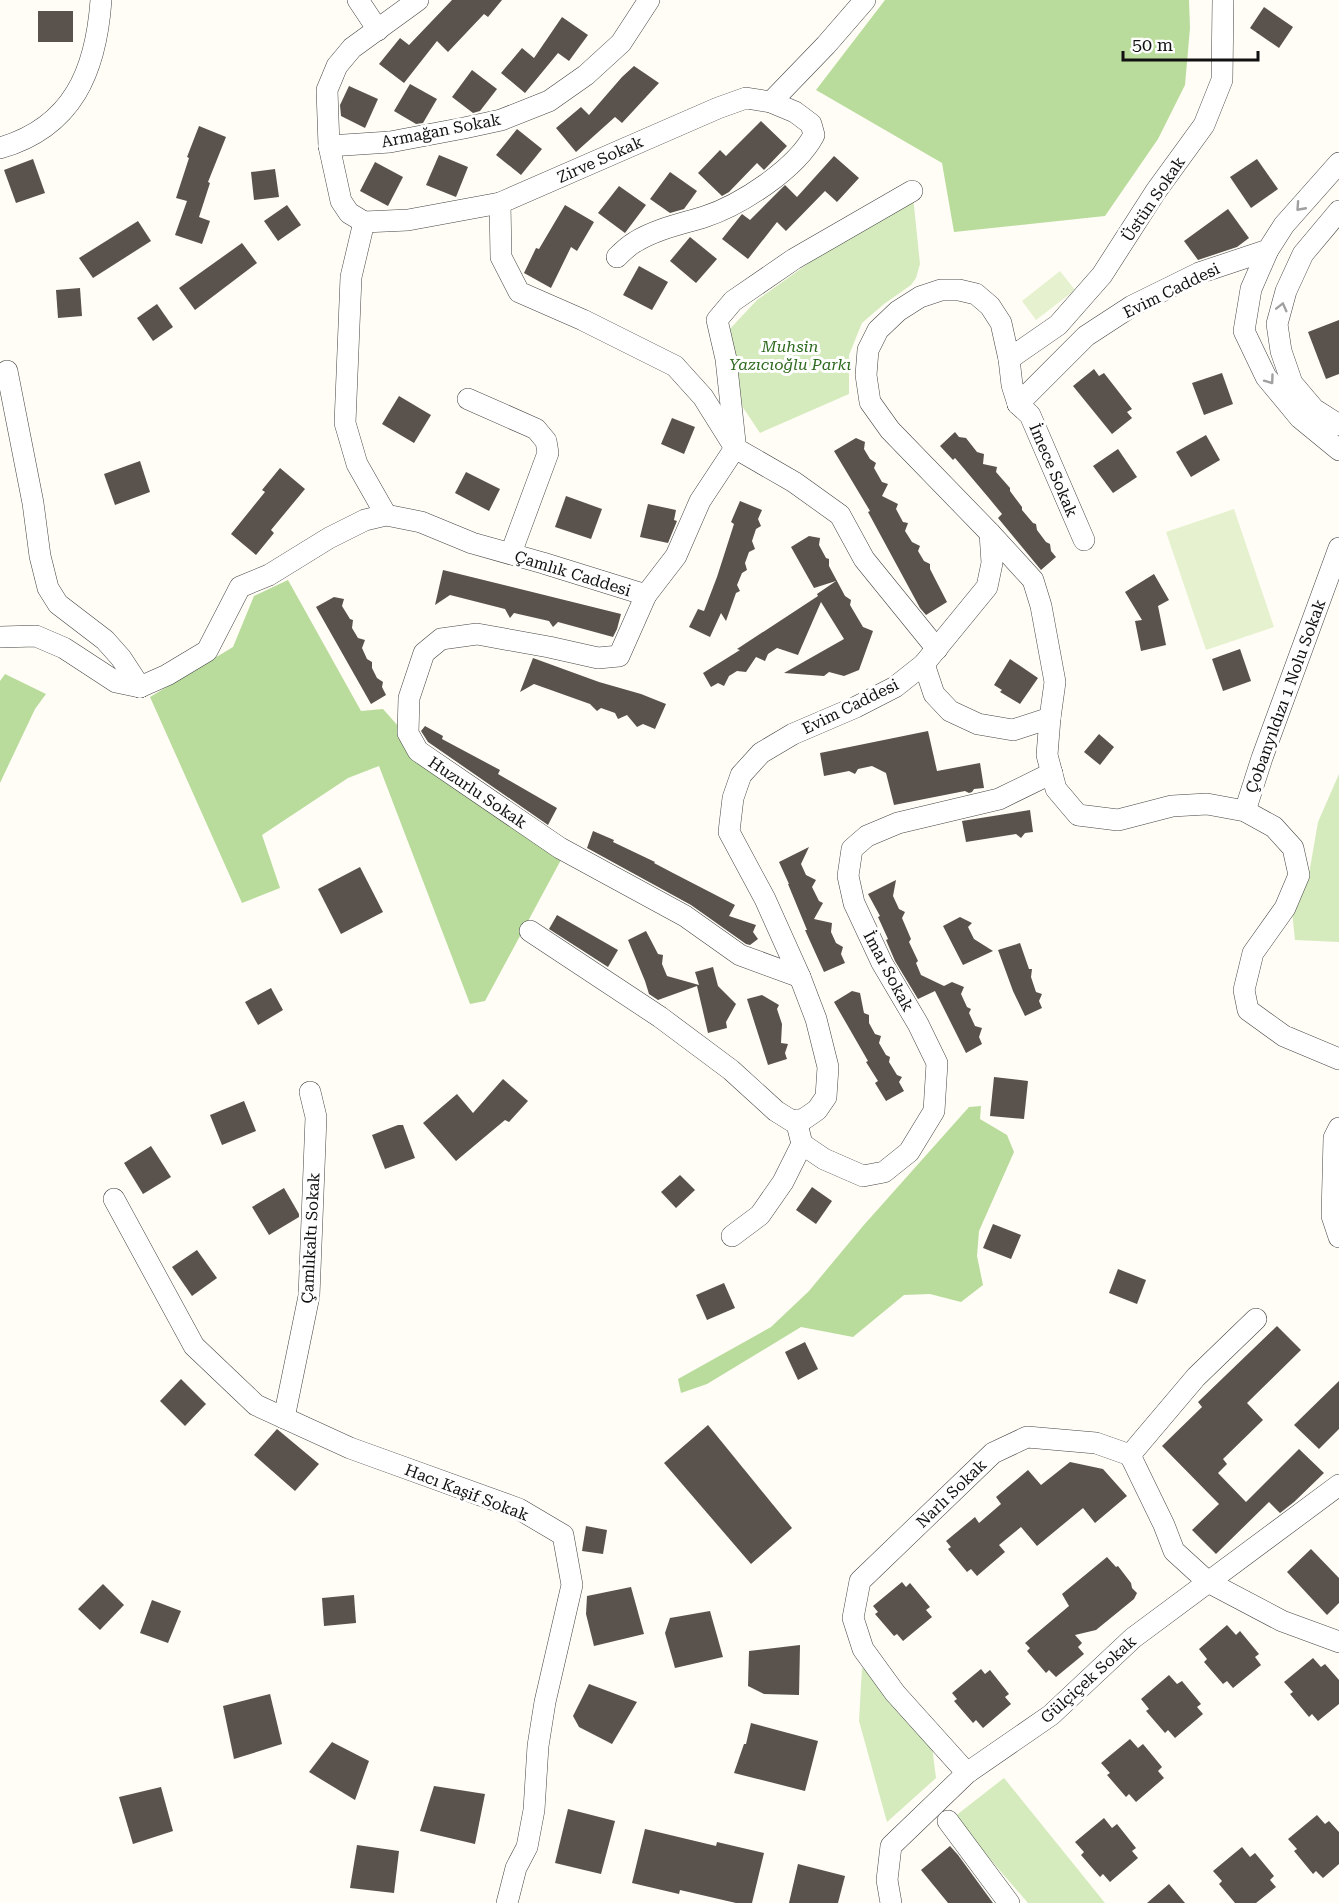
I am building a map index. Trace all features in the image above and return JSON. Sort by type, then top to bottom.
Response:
[{"type":"street","points":[[0,148],[16,144],[54,121],[73,98],[89,70],[100,19],[101,0]]},
{"type":"street","points":[[358,0],[378,30]]},
{"type":"street","points":[[386,515],[357,464],[345,423],[351,276],[364,222],[349,213],[341,201],[329,146],[327,90],[337,66],[352,48],[418,0]]},
{"type":"street","name":"Armağan Sokak","points":[[329,146],[390,142],[464,128],[501,120],[549,101],[586,75],[621,44],[649,0]]},
{"type":"street","points":[[771,102],[826,45],[865,0]]},
{"type":"street","name":"Üstün Sokak","points":[[1009,360],[1058,325],[1102,275],[1156,191],[1204,125],[1222,80],[1223,0]]},
{"type":"street","name":"Zirve Sokak","points":[[364,222],[408,220],[500,203],[746,98],[771,102],[795,112],[811,124],[814,135],[808,146],[786,170],[748,195],[707,216],[663,229],[634,242],[617,257]]},
{"type":"street","points":[[1339,163],[1284,225],[1268,250],[1251,289],[1244,331],[1266,377],[1300,418],[1339,450]]},
{"type":"street","points":[[735,448],[726,359],[717,320],[733,301],[794,259],[912,190]]},
{"type":"street","points":[[500,203],[501,257],[519,292],[583,320],[675,366],[703,397],[735,448],[794,482],[840,514],[864,559],[930,657],[934,694],[950,711],[978,724],[1013,730],[1050,718]]},
{"type":"street","points":[[1339,210],[1303,254],[1286,291],[1277,324],[1281,351],[1292,383],[1314,409],[1339,425]]},
{"type":"street","name":"Evim Caddesi","points":[[1018,404],[1086,336],[1132,306],[1198,273],[1268,250]]},
{"type":"street","points":[[1018,404],[1012,385],[1001,324],[990,306],[976,294],[959,290],[941,290],[921,297],[898,311],[878,330],[868,350],[866,375],[870,402],[890,430],[1033,580],[1041,606],[1055,682],[1047,755],[1056,789],[1078,814],[1118,820],[1172,806],[1208,804],[1245,811],[1274,827],[1293,848],[1299,875],[1285,908],[1253,953],[1244,990],[1248,1010],[1284,1036],[1339,1059]]},
{"type":"street","points":[[7,370],[27,469],[40,556],[48,588],[58,604],[105,640],[121,658],[140,687]]},
{"type":"street","points":[[468,399],[536,429],[546,441],[548,453],[511,554]]},
{"type":"street","name":"İmece Sokak","points":[[1018,404],[1030,415],[1084,540]]},
{"type":"street","name":"Çamlık Caddesi","points":[[140,687],[167,675],[207,651],[240,587],[269,575],[329,538],[364,520],[386,515],[422,522],[471,543],[646,595],[676,556],[700,501],[735,448]]},
{"type":"street","name":"Evim Caddesi","points":[[796,1120],[804,1119],[817,1110],[826,1097],[828,1067],[816,1019],[800,977],[765,899],[729,832],[733,798],[741,775],[761,753],[793,734],[856,707],[895,687],[930,657],[987,587],[992,563],[990,533]]},
{"type":"street","name":"Çobanyıldızı 1 Nolu Sokak","points":[[1245,811],[1262,758],[1339,548]]},
{"type":"street","name":"Huzurlu Sokak","points":[[646,595],[619,656],[598,658],[549,646],[477,634],[441,639],[424,653],[409,698],[408,733],[418,751],[560,848],[685,916],[740,955],[800,977]]},
{"type":"street","points":[[0,637],[36,636],[64,648],[116,682],[140,687]]},
{"type":"street","name":"İmar Sokak","points":[[802,1144],[824,1159],[863,1176],[884,1172],[909,1152],[934,1111],[937,1063],[918,1024],[882,963],[854,903],[848,876],[852,849],[867,836],[898,823],[999,799],[1052,773]]},
{"type":"street","points":[[530,931],[660,1017],[731,1070],[776,1111],[792,1121],[796,1120],[802,1144],[783,1182],[760,1215],[732,1236]]},
{"type":"street","name":"Çamlıkaltı Sokak","points":[[284,1418],[309,1296],[316,1117],[310,1092]]},
{"type":"street","points":[[1339,1128],[1334,1138],[1332,1216],[1339,1237]]},
{"type":"street","name":"Hacı Kaşif Sokak","points":[[114,1198],[194,1346],[256,1405],[350,1448],[519,1509],[563,1535],[572,1585],[538,1746],[534,1810],[527,1847],[516,1868],[507,1903]]},
{"type":"street","points":[[1256,1320],[1196,1377],[1130,1455],[1174,1551],[1208,1582],[1282,1621],[1339,1642]]},
{"type":"street","name":"Narlı Sokak","points":[[967,1773],[889,1685],[864,1649],[853,1618],[860,1581],[993,1453],[1027,1437],[1096,1443],[1130,1455]]},
{"type":"street","name":"Gülçiçek Sokak","points":[[891,1903],[887,1880],[891,1846],[967,1773],[1051,1715],[1133,1638],[1339,1485]]},
{"type":"street","points":[[948,1821],[1009,1903]]},
{"type":"green space","points":[[885,0],[1189,0],[1190,28],[1185,85],[1158,139],[1105,216],[954,232],[942,163],[816,90]]},
{"type":"green space","name":"Muhsin Yazıcıoğlu Parkı","points":[[913,196],[920,264],[916,278],[911,285],[862,323],[849,355],[849,394],[760,433],[740,403],[727,332],[757,300],[841,240]]},
{"type":"green space","points":[[1060,271],[1075,290],[1036,320],[1022,301]]},
{"type":"green space","points":[[1234,509],[1274,627],[1206,650],[1166,532]]},
{"type":"green space","points":[[288,580],[361,711],[383,709],[399,727],[562,858],[485,1001],[470,1004],[379,766],[348,778],[262,835],[280,888],[242,903],[150,697],[233,647],[254,596]]},
{"type":"green space","points":[[5,674],[46,694],[35,709],[0,783],[0,681]]},
{"type":"green space","points":[[1339,774],[1339,942],[1295,940],[1292,911],[1309,874],[1318,822]]},
{"type":"green space","points":[[981,1106],[980,1119],[1007,1135],[1014,1152],[979,1231],[977,1256],[983,1285],[961,1302],[930,1294],[904,1295],[853,1337],[801,1327],[707,1384],[681,1393],[678,1379],[771,1327],[809,1291],[863,1226],[969,1107]]},
{"type":"green space","points":[[862,1668],[871,1673],[932,1746],[936,1778],[887,1822],[859,1721]]},
{"type":"green space","points":[[1004,1778],[1105,1903],[1028,1903],[954,1817]]},
{"type":"building","points":[[452,0],[502,0],[488,17],[484,14],[448,52],[437,41],[404,83],[379,64],[400,38],[409,45]]},
{"type":"building","points":[[1264,7],[1293,27],[1279,48],[1250,28]]},
{"type":"building","points":[[38,11],[73,11],[73,42],[38,42]]},
{"type":"building","points":[[562,17],[588,35],[569,61],[558,53],[525,93],[501,73],[522,48],[534,58]]},
{"type":"building","points":[[634,66],[659,83],[622,123],[615,117],[576,152],[556,128],[581,107],[589,115]]},
{"type":"building","points":[[472,70],[497,89],[480,111],[473,113],[452,97]]},
{"type":"building","points":[[410,84],[437,99],[423,123],[416,124],[394,111]]},
{"type":"building","points":[[349,86],[378,99],[365,128],[341,116],[340,105]]},
{"type":"building","points":[[761,121],[787,146],[764,170],[757,163],[729,192],[722,196],[698,173],[720,150],[726,156]]},
{"type":"building","points":[[199,126],[226,137],[208,182],[210,183],[199,217],[210,221],[202,244],[175,235],[187,201],[176,198],[189,158],[187,157]]},
{"type":"building","points":[[517,129],[542,149],[521,175],[496,155]]},
{"type":"building","points":[[439,155],[468,167],[456,197],[426,185]]},
{"type":"building","points":[[834,156],[859,178],[837,202],[825,191],[786,231],[777,222],[748,259],[722,239],[742,214],[750,220],[785,185],[797,197]]},
{"type":"building","points":[[33,159],[45,193],[16,203],[4,170]]},
{"type":"building","points":[[1257,159],[1278,189],[1251,208],[1230,177]]},
{"type":"building","points":[[375,162],[403,177],[388,206],[360,191]]},
{"type":"building","points":[[275,169],[279,197],[254,200],[251,172]]},
{"type":"building","points":[[670,172],[697,191],[684,209],[670,213],[650,199]]},
{"type":"building","points":[[619,186],[646,205],[625,233],[598,213]]},
{"type":"building","points":[[287,205],[301,225],[278,241],[264,221]]},
{"type":"building","points":[[565,205],[594,222],[577,251],[571,247],[551,288],[524,273],[536,248],[539,249]]},
{"type":"building","points":[[1228,209],[1249,238],[1237,247],[1198,260],[1184,241]]},
{"type":"building","points":[[138,221],[151,241],[93,278],[79,258]]},
{"type":"building","points":[[690,237],[717,259],[696,283],[670,261]]},
{"type":"building","points":[[242,243],[257,263],[195,310],[179,288]]},
{"type":"building","points":[[639,266],[668,282],[652,310],[623,295]]},
{"type":"building","points":[[80,288],[82,316],[58,318],[56,290]]},
{"type":"building","points":[[157,304],[173,327],[153,341],[137,318]]},
{"type":"building","points":[[1339,320],[1339,374],[1326,379],[1308,332]]},
{"type":"building","points":[[1094,369],[1099,376],[1104,373],[1132,409],[1127,412],[1132,418],[1112,434],[1073,386]]},
{"type":"building","points":[[1222,373],[1233,404],[1204,415],[1192,383]]},
{"type":"building","points":[[399,396],[431,415],[414,443],[382,424]]},
{"type":"building","points":[[672,418],[695,427],[684,454],[661,444]]},
{"type":"building","points":[[955,432],[959,437],[966,438],[977,452],[984,454],[983,464],[997,467],[996,472],[1010,488],[1022,510],[1036,524],[1037,530],[1050,544],[1051,551],[1056,557],[1041,570],[998,518],[1002,514],[955,458],[953,460],[940,446]]},
{"type":"building","points":[[1206,435],[1220,460],[1191,477],[1176,452]]},
{"type":"building","points":[[856,438],[865,442],[864,449],[870,459],[876,463],[874,468],[882,482],[888,484],[882,496],[898,504],[896,509],[903,522],[908,523],[905,531],[912,542],[920,546],[918,551],[924,561],[930,564],[930,569],[947,602],[926,615],[868,512],[870,511],[834,451]]},
{"type":"building","points":[[1118,449],[1137,477],[1113,493],[1093,466]]},
{"type":"building","points":[[140,461],[150,492],[115,505],[104,474]]},
{"type":"building","points":[[280,468],[305,489],[271,530],[274,533],[256,555],[231,534],[265,492],[262,490]]},
{"type":"building","points":[[466,472],[500,489],[489,511],[455,493]]},
{"type":"building","points":[[566,496],[602,509],[591,539],[555,527]]},
{"type":"building","points":[[740,501],[762,510],[758,519],[761,526],[756,529],[752,541],[755,549],[749,552],[745,563],[747,570],[742,573],[737,585],[740,591],[736,593],[726,621],[721,613],[710,637],[689,627],[698,609],[704,611],[734,524],[731,522]]},
{"type":"building","points":[[648,504],[676,510],[674,520],[677,521],[668,543],[640,537]]},
{"type":"building","points":[[809,536],[820,538],[819,545],[826,558],[829,559],[829,566],[845,596],[851,600],[850,605],[863,627],[873,631],[859,670],[844,676],[829,672],[824,676],[784,673],[844,639],[821,602],[798,655],[777,648],[768,654],[765,661],[756,657],[746,672],[737,671],[729,676],[724,686],[718,683],[711,687],[703,673],[740,650],[737,649],[818,596],[817,594],[836,581],[814,588],[791,547]]},
{"type":"building","points":[[443,570],[621,614],[617,629],[613,637],[558,622],[553,627],[549,621],[514,613],[510,618],[505,609],[450,595],[435,605]]},
{"type":"building","points":[[1154,574],[1169,600],[1158,606],[1166,645],[1141,651],[1135,621],[1142,620],[1125,592]]},
{"type":"building","points":[[334,597],[344,599],[342,606],[353,620],[352,628],[358,638],[365,640],[362,648],[367,659],[372,662],[377,678],[383,682],[382,687],[386,695],[371,704],[316,607]]},
{"type":"building","points":[[1240,649],[1251,681],[1223,691],[1212,659]]},
{"type":"building","points":[[533,658],[666,704],[655,729],[643,724],[637,727],[627,715],[618,719],[615,713],[601,708],[597,711],[590,704],[534,684],[520,692]]},
{"type":"building","points":[[1010,659],[1038,678],[1020,704],[1000,692],[1002,690],[994,685]]},
{"type":"building","points":[[425,726],[443,736],[442,739],[500,770],[498,774],[557,808],[548,825],[428,742],[421,731]]},
{"type":"building","points":[[928,731],[937,771],[980,763],[984,788],[974,789],[969,793],[965,791],[894,805],[886,773],[872,766],[858,769],[855,774],[849,771],[824,776],[820,753]]},
{"type":"building","points":[[1099,734],[1114,747],[1100,765],[1084,752]]},
{"type":"building","points":[[1030,810],[1033,832],[1025,833],[1021,838],[1016,834],[966,842],[962,821]]},
{"type":"building","points":[[593,831],[735,905],[729,916],[756,925],[753,932],[758,939],[750,945],[746,944],[691,905],[587,848]]},
{"type":"building","points":[[809,847],[801,864],[806,875],[816,880],[812,887],[819,901],[823,903],[814,919],[832,923],[831,932],[836,943],[843,947],[841,954],[845,963],[824,972],[779,862]]},
{"type":"building","points":[[360,867],[383,912],[341,934],[318,889]]},
{"type":"building","points":[[896,880],[893,896],[899,909],[905,912],[902,918],[911,939],[909,942],[918,961],[916,963],[921,975],[944,986],[952,982],[964,987],[961,994],[967,1007],[971,1009],[969,1013],[975,1026],[982,1028],[979,1037],[982,1044],[966,1053],[935,991],[918,999],[895,961],[886,940],[888,939],[878,917],[880,916],[868,894]]},
{"type":"building","points":[[557,915],[618,950],[608,967],[549,929]]},
{"type":"building","points":[[960,917],[972,923],[968,927],[974,939],[993,951],[963,965],[943,926]]},
{"type":"building","points":[[646,931],[658,954],[663,955],[662,964],[667,976],[699,985],[695,972],[713,967],[718,986],[736,1004],[726,1022],[727,1028],[708,1033],[697,986],[658,1000],[649,994],[628,940]]},
{"type":"building","points":[[1020,943],[1029,969],[1032,969],[1031,977],[1036,992],[1042,994],[1039,1001],[1042,1008],[1025,1016],[998,950]]},
{"type":"building","points":[[271,988],[283,1010],[258,1025],[245,1002]]},
{"type":"building","points":[[852,991],[860,993],[864,1013],[869,1015],[869,1023],[875,1034],[881,1036],[879,1043],[886,1055],[890,1057],[889,1062],[897,1075],[902,1077],[899,1082],[904,1091],[886,1101],[875,1083],[878,1081],[866,1062],[868,1061],[834,1002]]},
{"type":"building","points":[[762,995],[779,1005],[777,1009],[782,1024],[781,1043],[788,1044],[785,1053],[787,1059],[768,1065],[747,999]]},
{"type":"building","points":[[994,1077],[1028,1081],[1024,1119],[990,1116]]},
{"type":"building","points":[[503,1079],[528,1101],[509,1122],[505,1120],[456,1161],[423,1123],[457,1094],[473,1113]]},
{"type":"building","points":[[244,1101],[256,1131],[222,1145],[210,1115]]},
{"type":"building","points":[[403,1125],[415,1158],[385,1169],[372,1135]]},
{"type":"building","points":[[151,1146],[171,1177],[143,1194],[124,1163]]},
{"type":"building","points":[[680,1175],[695,1190],[676,1208],[661,1192]]},
{"type":"building","points":[[812,1187],[832,1201],[816,1224],[796,1210]]},
{"type":"building","points":[[284,1188],[299,1217],[269,1235],[252,1207]]},
{"type":"building","points":[[993,1224],[1021,1235],[1011,1259],[983,1248]]},
{"type":"building","points":[[197,1250],[217,1278],[192,1296],[172,1267]]},
{"type":"building","points":[[1118,1269],[1146,1280],[1137,1304],[1109,1293]]},
{"type":"building","points":[[724,1283],[735,1308],[707,1320],[696,1295]]},
{"type":"building","points":[[1277,1326],[1301,1350],[1247,1403],[1263,1420],[1223,1459],[1227,1464],[1218,1473],[1246,1502],[1299,1449],[1324,1473],[1280,1513],[1269,1502],[1216,1554],[1192,1530],[1219,1504],[1162,1446],[1202,1407],[1198,1402]]},
{"type":"building","points":[[805,1342],[818,1369],[798,1380],[785,1352]]},
{"type":"building","points":[[181,1379],[206,1404],[185,1426],[160,1401]]},
{"type":"building","points":[[1339,1381],[1339,1429],[1319,1449],[1294,1425]]},
{"type":"building","points":[[708,1425],[792,1528],[751,1564],[664,1463]]},
{"type":"building","points":[[277,1429],[319,1464],[295,1491],[254,1455]]},
{"type":"building","points":[[1070,1462],[1103,1469],[1127,1496],[1095,1523],[1083,1508],[1037,1546],[1021,1527],[999,1545],[1005,1552],[977,1576],[971,1569],[967,1572],[948,1549],[951,1547],[946,1541],[975,1517],[979,1523],[1001,1504],[996,1497],[1028,1470],[1041,1485]]},
{"type":"building","points":[[586,1526],[607,1530],[603,1554],[582,1551]]},
{"type":"building","points":[[1311,1549],[1339,1578],[1339,1603],[1327,1615],[1287,1572]]},
{"type":"building","points":[[1107,1557],[1116,1567],[1118,1566],[1131,1583],[1137,1593],[1134,1599],[1096,1630],[1075,1635],[1082,1643],[1078,1647],[1084,1654],[1056,1677],[1049,1670],[1046,1673],[1027,1651],[1030,1648],[1025,1643],[1069,1606],[1062,1594]]},
{"type":"building","points":[[902,1582],[906,1587],[910,1583],[930,1607],[926,1610],[932,1617],[903,1641],[897,1634],[894,1636],[875,1614],[878,1612],[873,1606]]},
{"type":"building","points":[[103,1584],[124,1605],[100,1630],[78,1609]]},
{"type":"building","points":[[631,1587],[644,1634],[594,1646],[586,1614],[587,1596]]},
{"type":"building","points":[[354,1595],[356,1623],[324,1626],[322,1598]]},
{"type":"building","points":[[152,1600],[181,1611],[168,1643],[140,1633]]},
{"type":"building","points":[[710,1611],[723,1657],[675,1668],[665,1633],[670,1618]]},
{"type":"building","points":[[1227,1625],[1236,1635],[1240,1631],[1259,1654],[1255,1657],[1261,1665],[1233,1688],[1227,1681],[1223,1684],[1204,1662],[1207,1659],[1199,1649]]},
{"type":"building","points":[[800,1645],[799,1695],[764,1694],[748,1686],[749,1651]]},
{"type":"building","points":[[1313,1658],[1321,1667],[1325,1664],[1339,1680],[1339,1704],[1318,1721],[1312,1714],[1309,1717],[1290,1694],[1293,1692],[1284,1682]]},
{"type":"building","points":[[981,1669],[985,1674],[990,1670],[1009,1694],[1005,1697],[1011,1704],[983,1728],[976,1720],[973,1723],[954,1701],[957,1699],[952,1693]]},
{"type":"building","points":[[1169,1675],[1177,1684],[1182,1681],[1201,1704],[1197,1707],[1203,1714],[1175,1738],[1168,1730],[1165,1733],[1146,1711],[1149,1709],[1141,1699]]},
{"type":"building","points":[[589,1684],[637,1702],[612,1744],[579,1727],[573,1716]]},
{"type":"building","points":[[270,1694],[282,1744],[234,1759],[223,1706]]},
{"type":"building","points":[[751,1723],[818,1741],[805,1791],[734,1773],[744,1744],[746,1744]]},
{"type":"building","points":[[1130,1739],[1138,1748],[1143,1744],[1162,1767],[1158,1771],[1164,1778],[1136,1802],[1129,1794],[1126,1797],[1107,1775],[1110,1773],[1101,1763]]},
{"type":"building","points":[[332,1742],[369,1761],[355,1800],[309,1772]]},
{"type":"building","points":[[434,1786],[485,1794],[475,1844],[420,1831]]},
{"type":"building","points":[[161,1787],[173,1831],[133,1844],[119,1797]]},
{"type":"building","points":[[568,1809],[615,1821],[601,1874],[555,1863]]},
{"type":"building","points":[[1317,1815],[1325,1824],[1329,1821],[1339,1832],[1339,1864],[1323,1878],[1316,1871],[1313,1874],[1294,1851],[1297,1849],[1288,1839]]},
{"type":"building","points":[[1104,1818],[1112,1828],[1117,1824],[1136,1848],[1132,1851],[1138,1858],[1110,1882],[1103,1874],[1100,1877],[1081,1855],[1084,1852],[1075,1842]]},
{"type":"building","points":[[645,1829],[716,1846],[717,1842],[764,1853],[752,1903],[736,1903],[680,1890],[679,1894],[632,1883]]},
{"type":"building","points":[[357,1845],[399,1851],[394,1893],[350,1888]]},
{"type":"building","points":[[950,1846],[993,1903],[948,1903],[921,1870]]},
{"type":"building","points":[[1242,1847],[1250,1857],[1255,1853],[1274,1876],[1270,1880],[1276,1887],[1256,1903],[1235,1903],[1219,1884],[1222,1881],[1213,1871]]},
{"type":"building","points":[[798,1864],[845,1876],[838,1903],[789,1903]]},
{"type":"building","points":[[1169,1884],[1185,1903],[1147,1903]]}]
